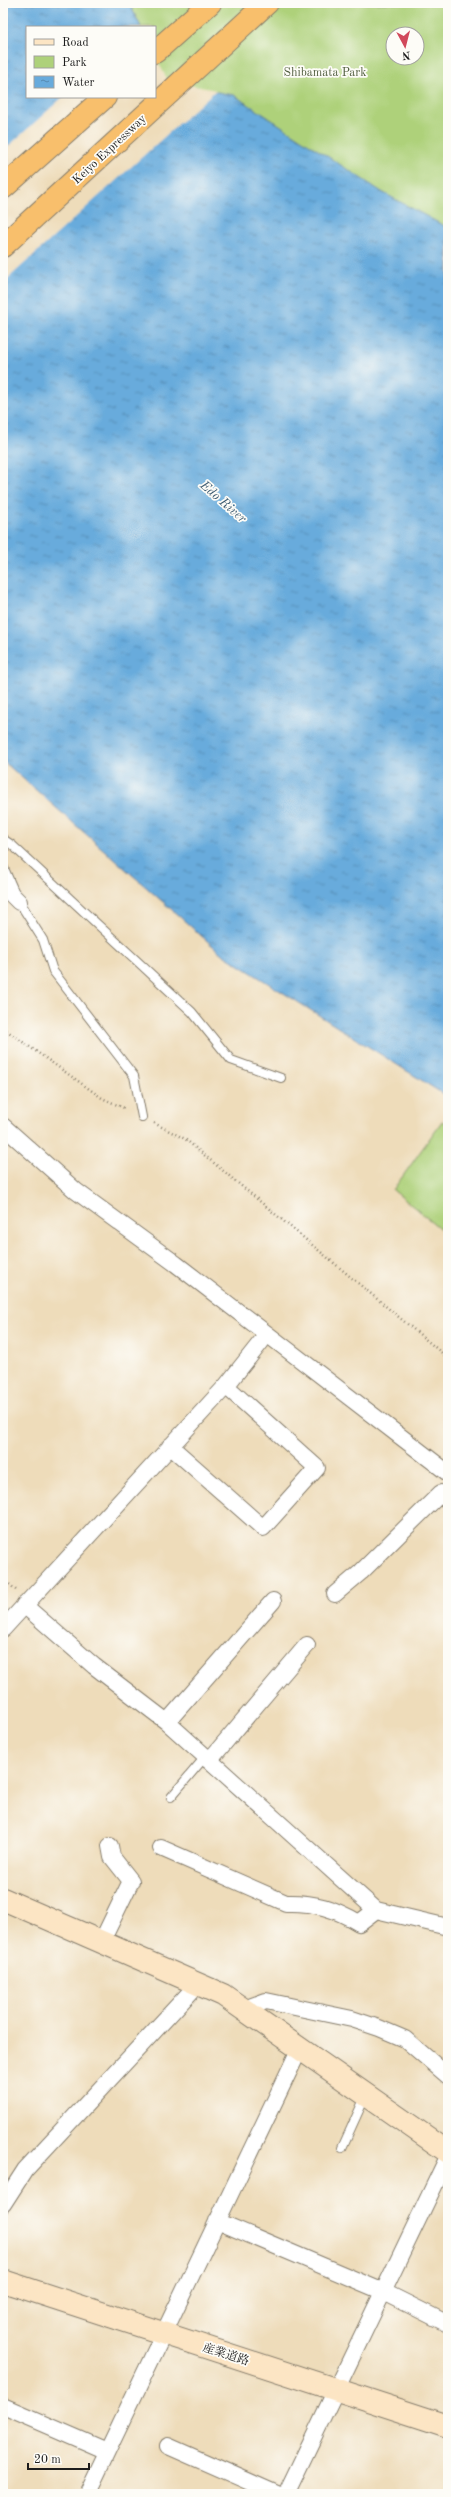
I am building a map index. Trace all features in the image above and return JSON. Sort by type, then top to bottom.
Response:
[{"type":"highway","name":"Keiyo Expressway","points":[[3,246],[268,3]]},
{"type":"highway","points":[[234,34],[272,3]]},
{"type":"highway","points":[[156,51],[209,4]]},
{"type":"highway","points":[[3,188],[104,98]]},
{"type":"street","points":[[3,886],[19,902]]},
{"type":"street","points":[[3,1126],[76,1191],[176,1264],[448,1473]]},
{"type":"street","points":[[3,1629],[226,1386],[261,1342]]},
{"type":"street","points":[[170,1446],[263,1528],[317,1468],[226,1386]]},
{"type":"street","points":[[335,1594],[360,1572],[441,1493],[448,1498]]},
{"type":"street","points":[[167,1722],[273,1601]]},
{"type":"street","points":[[24,1605],[94,1666],[167,1722],[376,1910],[448,1927]]},
{"type":"street","points":[[207,1759],[307,1644]]},
{"type":"street","points":[[101,1943],[131,1881],[112,1857],[110,1846]]},
{"type":"street","points":[[161,1848],[286,1903],[305,1902],[339,1911],[359,1924],[376,1910]]},
{"type":"street","points":[[3,1899],[223,1995],[448,2152]]},
{"type":"street","points":[[3,2204],[25,2170],[198,1984]]},
{"type":"street","points":[[244,2009],[266,2001],[352,2019],[405,2038],[448,2076]]},
{"type":"street","points":[[87,2494],[300,2048]]},
{"type":"street","points":[[286,2494],[448,2157]]},
{"type":"street","points":[[217,2221],[384,2292],[448,2324]]},
{"type":"street","name":"産業道路","points":[[3,2281],[448,2426]]},
{"type":"street","points":[[3,2406],[107,2451]]},
{"type":"street","points":[[168,2446],[277,2494]]},
{"type":"lane","points":[[3,839],[12,845],[192,1012],[231,1060],[281,1078]]},
{"type":"lane","points":[[3,866],[19,902],[43,940],[53,971],[134,1076],[142,1117]]},
{"type":"lane","points":[[171,1797],[207,1759]]},
{"type":"lane","points":[[342,2148],[366,2094]]},
{"type":"path","points":[[3,1028],[102,1098],[185,1139],[448,1358]]},
{"type":"green space","name":"Shibamata Park","points":[[129,3],[448,3],[448,228],[167,83],[156,60],[156,26],[140,26]]},
{"type":"green space","points":[[442,1121],[448,1125],[448,1235],[393,1190]]},
{"type":"water","name":"Edo River","points":[[3,3],[129,3],[140,26],[26,26],[26,98],[156,98],[156,96],[167,83],[234,95],[382,192],[448,228],[448,1097],[222,954],[3,761]]},
{"type":"pier","points":[[156,58],[168,81],[216,90],[3,283],[3,151],[62,98],[156,98]]}]
